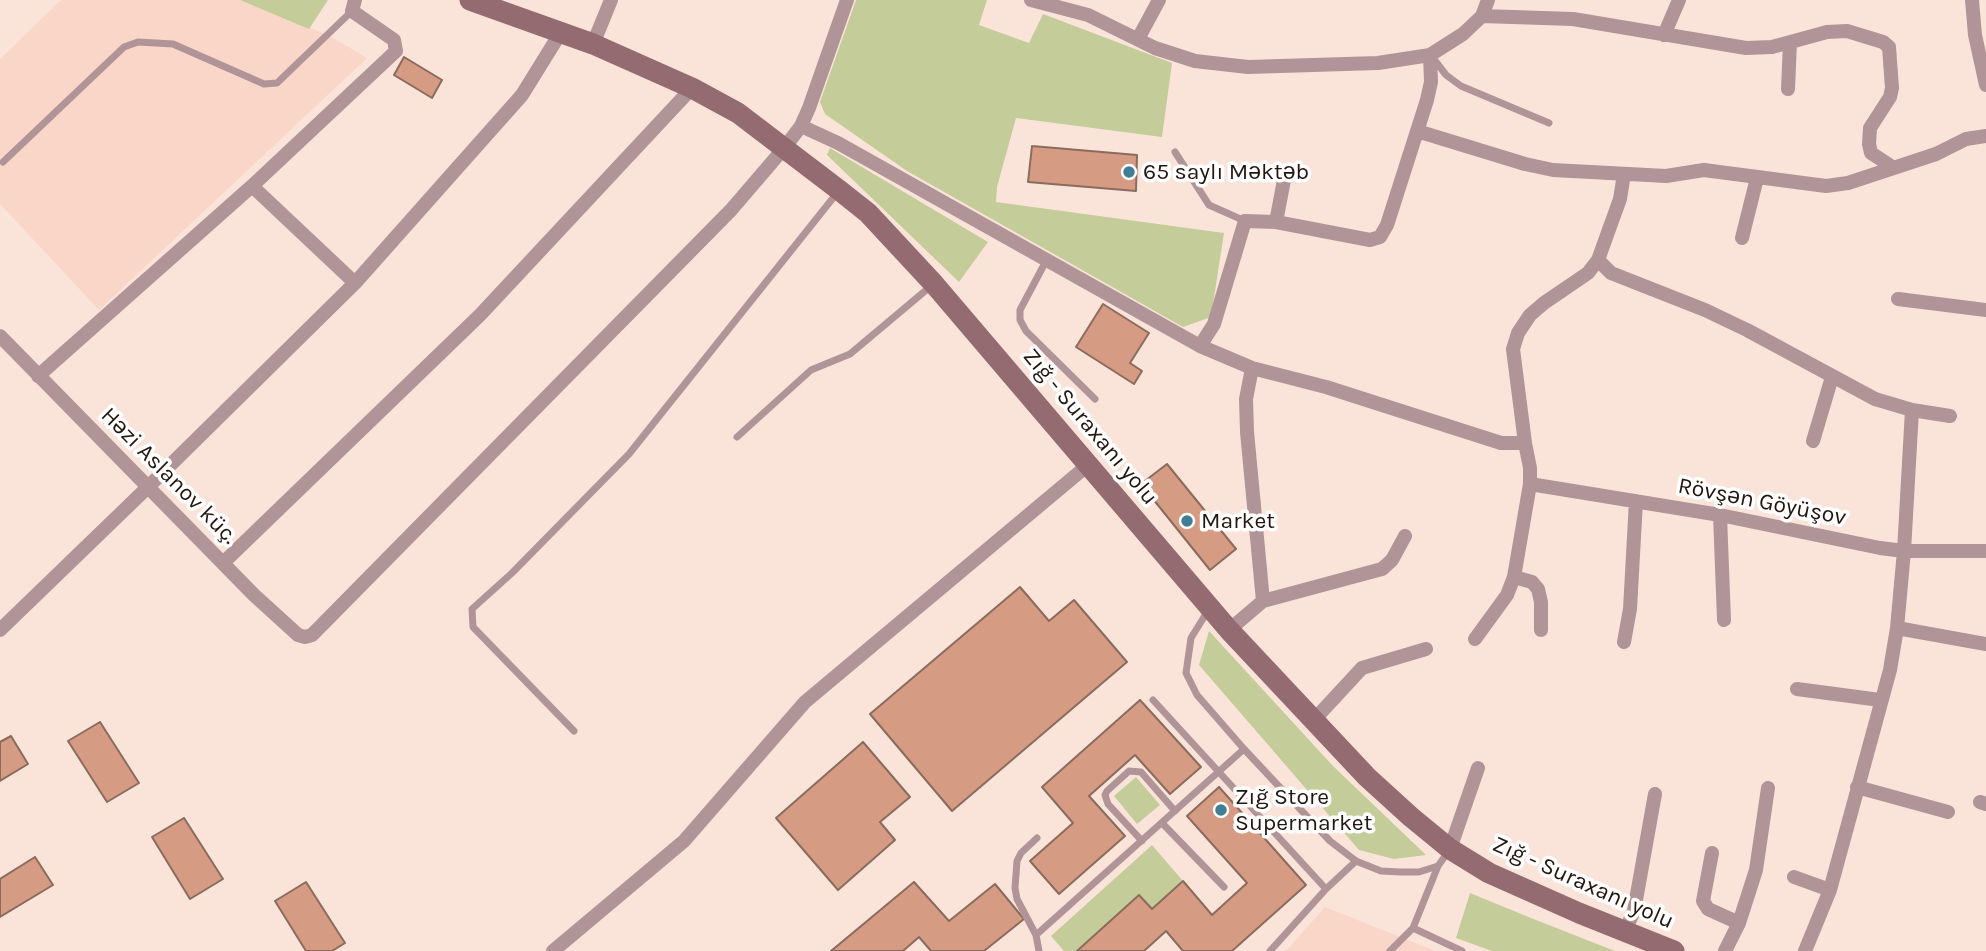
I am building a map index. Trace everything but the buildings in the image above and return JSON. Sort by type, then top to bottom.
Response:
[{"type":"main road","name":"Zığ - Suraxanı yolu","points":[[470,0],[593,44],[692,88],[738,113],[785,147],[884,230],[934,284],[1209,608],[1313,722],[1444,858],[1489,873],[1674,951]]},
{"type":"street","points":[[593,44],[611,0]]},
{"type":"street","points":[[785,147],[801,126],[809,108],[847,0]]},
{"type":"street","points":[[1031,0],[1088,15],[1154,48],[1195,61],[1248,67],[1378,63],[1430,55],[1463,34],[1482,16],[1488,0]]},
{"type":"street","points":[[1138,39],[1159,0]]},
{"type":"street","points":[[1664,35],[1679,0]]},
{"type":"street","points":[[1972,0],[1975,35],[1986,85]]},
{"type":"street","points":[[38,376],[252,186],[396,51],[394,40],[353,6]]},
{"type":"street","points":[[1482,16],[1573,19],[1746,48],[1772,47],[1827,32],[1847,31],[1883,41],[1889,47],[1892,88],[1890,97],[1870,128],[1869,144],[1871,153],[1894,168]]},
{"type":"street","points":[[1,628],[355,283],[522,95],[561,32]]},
{"type":"street","points":[[1788,89],[1790,42]]},
{"type":"street","points":[[1200,346],[1214,324],[1245,221],[1276,222],[1370,240],[1380,237],[1387,225],[1431,82],[1430,55]]},
{"type":"street","points":[[223,563],[480,315],[692,88]]},
{"type":"street","points":[[801,126],[838,143],[1200,346],[1252,368],[1326,387],[1501,443],[1524,443]]},
{"type":"street","points":[[1417,131],[1539,167],[1666,176],[1704,170],[1838,186],[1936,154],[1966,139],[1986,135]]},
{"type":"street","name":"Həzi Aslanov küç.","points":[[0,336],[254,595],[298,635],[305,637],[312,635],[731,210],[785,147]]},
{"type":"street","points":[[1475,639],[1507,595],[1514,577],[1530,484],[1513,349],[1518,333],[1530,315],[1588,273],[1598,260],[1620,199],[1624,174]]},
{"type":"street","points":[[1742,238],[1757,178]]},
{"type":"street","points":[[1276,222],[1284,180]]},
{"type":"street","points":[[252,186],[355,283]]},
{"type":"street","points":[[1598,260],[1611,273],[1705,310],[1874,400],[1912,411],[1950,415]]},
{"type":"street","points":[[1898,299],[1986,310]]},
{"type":"street","points":[[1252,368],[1246,399],[1247,432],[1263,601]]},
{"type":"street","points":[[1813,441],[1832,377]]},
{"type":"street","points":[[1805,951],[1830,890],[1890,670],[1904,551],[1912,411]]},
{"type":"street","points":[[553,951],[684,841],[805,702],[1088,465]]},
{"type":"street","name":"Rövşən Göyüşov","points":[[1530,484],[1720,515],[1832,540],[1904,551],[1986,551]]},
{"type":"street","points":[[1624,642],[1630,609],[1636,501]]},
{"type":"street","points":[[1720,515],[1724,620]]},
{"type":"street","points":[[1229,630],[1263,601],[1382,569],[1392,560],[1405,536]]},
{"type":"street","points":[[1514,577],[1532,582],[1538,589],[1541,630]]},
{"type":"street","points":[[1897,628],[1986,644]]},
{"type":"street","points":[[1313,722],[1362,668],[1426,649]]},
{"type":"street","points":[[1797,689],[1880,700]]},
{"type":"street","points":[[1444,858],[1478,768]]},
{"type":"street","points":[[1857,787],[1948,812]]},
{"type":"street","points":[[1725,951],[1739,923],[1756,870],[1768,788]]},
{"type":"street","points":[[1625,931],[1634,911],[1655,794]]},
{"type":"street","points":[[1712,853],[1703,901],[1708,909],[1739,923]]},
{"type":"street","points":[[1794,877],[1830,890]]},
{"type":"lane","points":[[3,162],[124,47],[138,42],[173,44],[264,84],[277,83],[353,6]]},
{"type":"lane","points":[[1430,55],[1446,75],[1461,86],[1549,123]]},
{"type":"lane","points":[[1175,152],[1209,205],[1245,221]]},
{"type":"lane","points":[[574,731],[473,627],[472,609],[512,573],[629,454],[839,190]]},
{"type":"lane","points":[[1046,261],[1020,310],[1020,320],[1026,331],[1095,399]]},
{"type":"lane","points":[[737,437],[811,370],[850,354],[934,284]]},
{"type":"lane","points":[[1209,608],[1191,638],[1186,673],[1197,695],[1244,749],[1331,841],[1356,861],[1381,870],[1419,872],[1444,858]]},
{"type":"lane","points":[[1153,700],[1326,889]]},
{"type":"lane","points":[[1036,935],[1244,749]]},
{"type":"lane","points":[[1142,841],[1106,800],[1107,791],[1129,771],[1141,772],[1175,811]]},
{"type":"lane","points":[[1162,823],[1224,887]]},
{"type":"lane","points":[[1037,838],[1021,853],[1017,861],[1015,888],[1017,899],[1036,935],[1039,951]]},
{"type":"lane","points":[[1390,951],[1413,928],[1444,858]]},
{"type":"lane","points":[[1269,951],[1326,889],[1356,861]]},
{"type":"lane","points":[[1413,928],[1462,951]]},
{"type":"shaded area","points":[[61,0],[240,0],[328,35],[367,58],[99,310],[0,204],[0,59]]},
{"type":"shaded area","points":[[1325,907],[1435,951],[1286,951]]},
{"type":"green space","points":[[240,0],[328,0],[309,29]]},
{"type":"green space","points":[[856,0],[987,0],[979,25],[1029,43],[1043,14],[1172,63],[1162,137],[1016,118],[997,187],[996,202],[1224,233],[1211,317],[1183,327],[907,171],[825,114],[820,102]]},
{"type":"green space","points":[[830,148],[988,242],[959,282],[827,155]]},
{"type":"green space","points":[[1209,631],[1333,766],[1426,855],[1394,859],[1359,850],[1199,665]]},
{"type":"green space","points":[[1136,777],[1160,805],[1137,824],[1114,796]]},
{"type":"green space","points":[[1152,845],[1183,881],[1152,909],[1077,951],[1064,951],[1051,936]]},
{"type":"green space","points":[[1470,893],[1615,951],[1492,951],[1456,938]]},
{"type":"place","name":"65 saylı Məktəb","points":[[1129,172]]},
{"type":"place","name":"Market","points":[[1187,521]]},
{"type":"place","name":"Zığ Store Supermarket","points":[[1221,810]]}]
